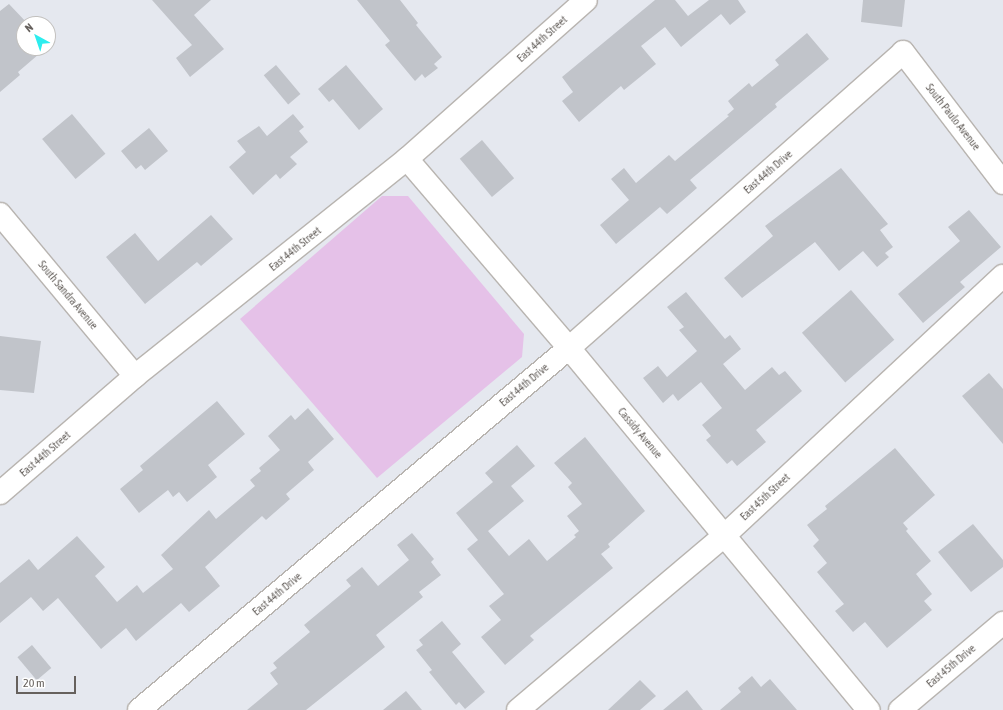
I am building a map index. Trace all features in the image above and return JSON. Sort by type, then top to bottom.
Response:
[{"type":"street","name":"East 44th Street","points":[[0,493],[135,376],[407,159],[586,0]]},
{"type":"street","name":"South Paulo Avenue","points":[[903,52],[1003,183]]},
{"type":"street","name":"East 44th Drive","points":[[139,710],[569,348],[903,52]]},
{"type":"street","name":"Cassidy Avenue","points":[[407,159],[569,348],[869,710]]},
{"type":"street","name":"South Sandra Avenue","points":[[0,214],[135,376]]},
{"type":"street","name":"East 45th Street","points":[[518,710],[725,535],[1003,276]]},
{"type":"street","name":"East 45th Drive","points":[[900,710],[1003,623]]},
{"type":"shaded area","points":[[382,196],[408,196],[524,334],[522,357],[377,478],[240,319]]},
{"type":"building","points":[[152,0],[211,0],[194,15],[224,49],[190,77],[176,58],[192,45]]},
{"type":"building","points":[[357,0],[400,0],[418,23],[416,25],[442,57],[434,64],[438,68],[425,78],[422,74],[415,81],[385,45],[390,41]]},
{"type":"building","points":[[655,0],[675,0],[688,16],[709,0],[738,0],[746,12],[730,25],[721,14],[681,47],[665,27],[641,46],[656,64],[624,90],[621,86],[579,122],[562,101],[573,92],[562,77]]},
{"type":"building","points":[[863,0],[905,0],[902,27],[861,22]]},
{"type":"building","points":[[9,4],[20,16],[16,16],[16,56],[37,56],[18,72],[20,75],[0,92],[0,11]]},
{"type":"building","points":[[807,33],[829,59],[775,104],[777,107],[690,180],[697,188],[667,214],[660,207],[616,244],[600,225],[629,200],[611,179],[624,168],[636,183],[669,155],[675,161],[729,116],[727,115],[734,109],[728,101],[749,83],[752,87],[779,65],[775,60]]},
{"type":"building","points":[[276,65],[300,94],[288,104],[264,75]]},
{"type":"building","points":[[346,65],[383,109],[359,130],[333,99],[329,102],[318,89]]},
{"type":"building","points":[[72,114],[105,154],[76,179],[42,139]]},
{"type":"building","points":[[293,114],[304,127],[299,131],[308,142],[290,157],[297,164],[280,179],[276,174],[253,195],[229,167],[246,152],[237,141],[259,126],[267,136]]},
{"type":"building","points":[[149,128],[168,151],[145,170],[141,165],[136,169],[121,151]]},
{"type":"building","points":[[482,140],[514,178],[492,197],[460,159]]},
{"type":"building","points":[[841,168],[888,224],[880,230],[893,247],[885,253],[889,257],[877,267],[863,251],[839,271],[815,242],[742,298],[724,278],[773,236],[765,226]]},
{"type":"building","points":[[969,210],[1001,247],[960,282],[965,287],[923,323],[898,294],[960,241],[948,227]]},
{"type":"building","points":[[211,215],[233,239],[201,266],[197,262],[145,304],[106,257],[135,233],[158,261]]},
{"type":"building","points":[[851,290],[894,340],[845,382],[802,333]]},
{"type":"building","points":[[686,292],[725,339],[730,335],[741,349],[723,364],[745,390],[772,367],[779,375],[785,371],[802,391],[756,430],[766,442],[737,466],[732,460],[727,464],[706,440],[711,436],[702,425],[722,408],[701,382],[678,401],[673,394],[663,403],[643,378],[658,366],[667,377],[697,351],[679,330],[684,327],[667,307]]},
{"type":"building","points":[[0,336],[41,341],[34,393],[0,390]]},
{"type":"building","points":[[989,373],[1003,389],[1003,444],[962,396]]},
{"type":"building","points":[[217,401],[245,434],[208,465],[217,477],[187,502],[179,492],[173,497],[168,490],[139,513],[120,489],[143,470],[140,466]]},
{"type":"building","points":[[308,408],[334,439],[308,462],[314,470],[286,494],[290,499],[266,520],[262,516],[205,567],[220,586],[189,612],[181,603],[136,641],[126,628],[101,649],[58,598],[43,611],[31,597],[0,623],[0,583],[29,559],[38,570],[77,536],[105,567],[95,576],[117,602],[137,585],[143,593],[173,569],[161,555],[209,510],[216,519],[255,486],[250,480],[261,471],[259,468],[280,450],[268,436],[291,415],[295,420]]},
{"type":"building","points":[[585,437],[645,511],[608,544],[610,547],[601,554],[613,568],[530,636],[534,640],[505,665],[481,637],[501,620],[489,606],[504,594],[467,549],[478,540],[456,513],[493,482],[485,473],[517,445],[535,466],[511,486],[524,501],[488,531],[509,556],[529,539],[547,561],[576,537],[574,535],[579,531],[567,516],[582,504],[568,487],[572,483],[554,463]]},
{"type":"building","points":[[895,448],[935,495],[903,523],[908,529],[906,531],[931,561],[916,574],[932,594],[924,601],[932,610],[887,648],[865,622],[853,632],[835,611],[844,604],[817,572],[827,563],[813,546],[819,540],[807,525],[827,509],[825,506]]},
{"type":"building","points":[[973,524],[1003,560],[1003,567],[971,592],[938,552]]},
{"type":"building","points":[[412,533],[434,559],[431,562],[441,575],[419,592],[423,597],[376,635],[385,647],[306,710],[247,710],[278,684],[270,673],[277,668],[273,663],[310,632],[304,625],[351,586],[346,580],[362,567],[378,586],[409,560],[397,545]]},
{"type":"building","points":[[442,621],[461,644],[452,652],[485,692],[465,709],[459,702],[456,705],[429,672],[432,670],[416,650],[423,645],[419,640]]},
{"type":"building","points":[[32,645],[51,668],[37,680],[17,657]]},
{"type":"building","points":[[752,676],[761,687],[770,679],[797,710],[720,710],[741,692],[738,688]]},
{"type":"building","points":[[640,680],[656,696],[640,710],[608,710]]},
{"type":"building","points":[[687,690],[703,710],[663,710]]},
{"type":"building","points":[[406,691],[422,710],[383,710]]}]
